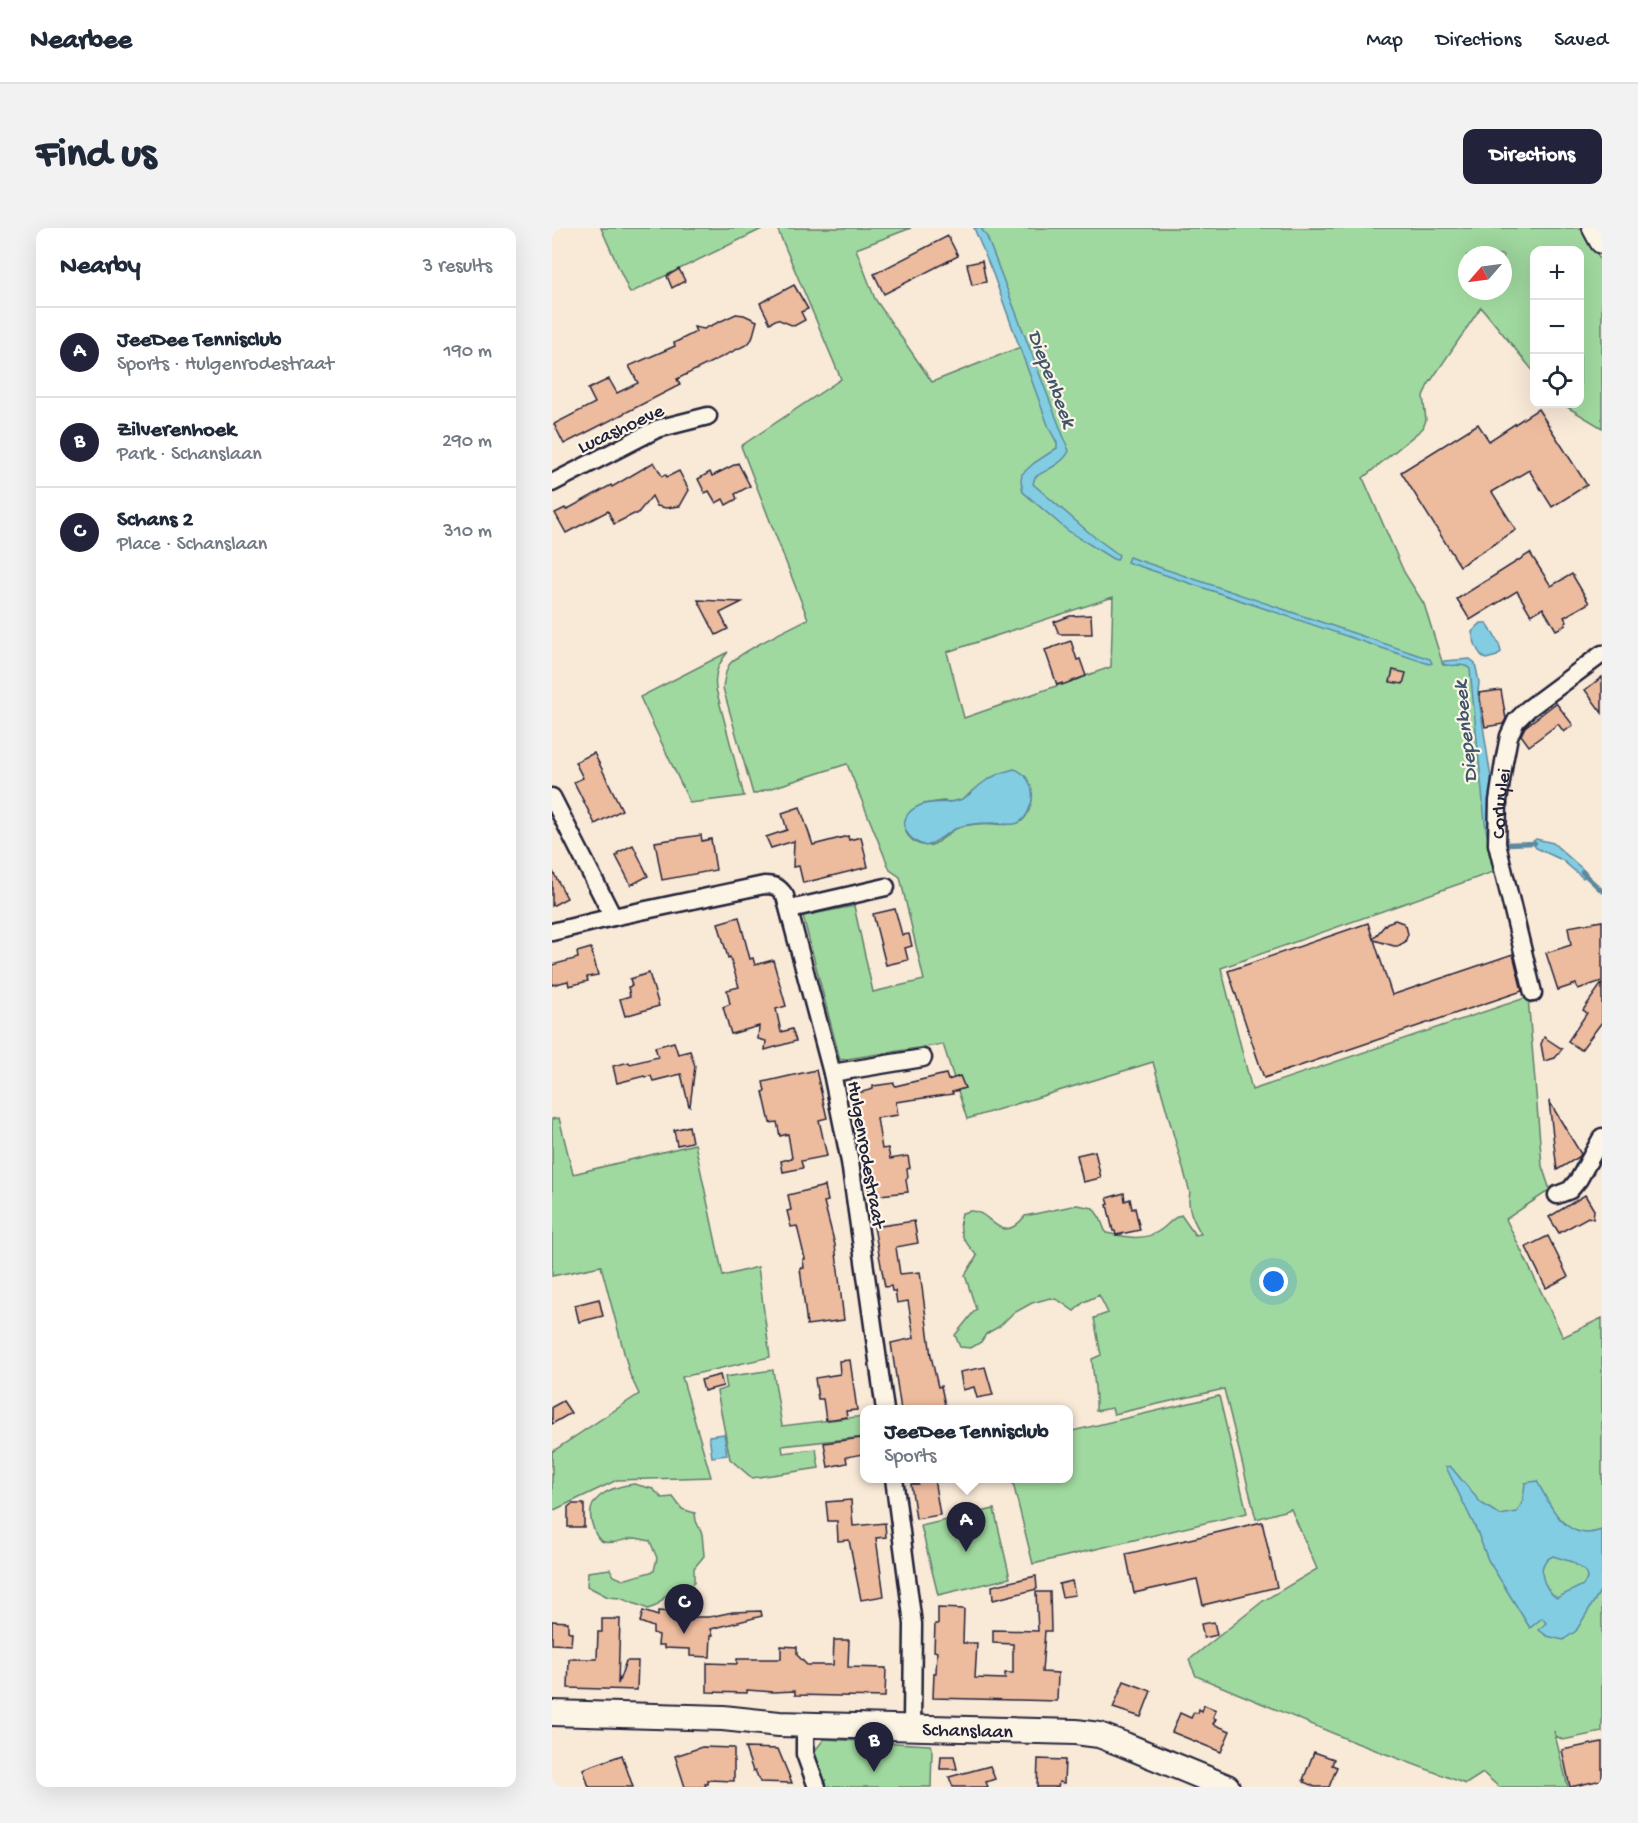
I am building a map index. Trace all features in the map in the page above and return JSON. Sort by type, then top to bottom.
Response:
[{"type":"street","points":[[1595,228],[1602,241]]},
{"type":"street","name":"Lucashoeve","points":[[552,483],[657,429],[708,416]]},
{"type":"street","name":"Corluylei","points":[[1533,993],[1497,844],[1498,801],[1509,736],[1516,721],[1528,710],[1602,654]]},
{"type":"street","points":[[552,797],[613,916]]},
{"type":"street","name":"Hulgenrodestraat","points":[[552,932],[613,916],[764,885],[780,888],[790,909],[832,1073],[850,1162],[884,1405]]},
{"type":"street","points":[[790,909],[886,887]]},
{"type":"street","points":[[832,1073],[923,1058]]},
{"type":"street","points":[[1557,1195],[1569,1190],[1579,1179],[1602,1137]]},
{"type":"street","points":[[895,1483],[913,1624],[912,1727]]},
{"type":"street","name":"Schanslaan","points":[[552,1713],[723,1718],[805,1725],[1076,1731],[1125,1744],[1227,1787]]},
{"type":"street","points":[[805,1725],[805,1754],[817,1787]]},
{"type":"green space","points":[[601,228],[764,228],[630,293]]},
{"type":"green space","points":[[777,228],[911,228],[856,249],[875,299],[932,382],[1023,346],[979,228],[1582,228],[1602,263],[1602,428],[1569,408],[1584,408],[1584,246],[1530,246],[1530,367],[1481,307],[1428,385],[1423,396],[1426,420],[1423,428],[1363,478],[1404,572],[1424,604],[1443,665],[1474,663],[1493,872],[1221,968],[1252,1090],[1528,997],[1542,1166],[1550,1190],[1506,1219],[1563,1337],[1602,1318],[1602,1732],[1563,1740],[1556,1736],[1554,1731],[1568,1787],[1499,1787],[1483,1773],[1466,1784],[1354,1742],[1196,1676],[1189,1660],[1263,1601],[1317,1569],[1291,1509],[1256,1519],[1224,1389],[1114,1414],[1112,1408],[1096,1411],[1092,1359],[1101,1355],[1094,1318],[1108,1313],[1099,1295],[1084,1302],[1074,1311],[1058,1300],[1050,1298],[1032,1303],[1012,1314],[1000,1326],[986,1334],[981,1342],[971,1348],[960,1347],[955,1335],[976,1309],[965,1275],[977,1256],[968,1246],[961,1231],[962,1213],[971,1211],[979,1213],[996,1226],[1009,1229],[1025,1216],[1077,1205],[1093,1208],[1106,1233],[1127,1237],[1149,1236],[1181,1215],[1195,1235],[1201,1234],[1190,1209],[1190,1193],[1153,1062],[967,1119],[943,1044],[840,1060],[803,916],[854,906],[873,992],[924,980],[900,877],[890,870],[847,764],[753,794],[723,688],[724,679],[729,665],[742,654],[808,619],[741,446],[841,379]],"holes":[[[1113,597],[1111,667],[964,718],[947,652]],[[1024,775],[1030,786],[1032,797],[1028,812],[1018,823],[962,827],[931,845],[919,844],[912,840],[905,830],[923,804],[961,800],[991,778]]]},
{"type":"green space","points":[[728,652],[718,669],[716,689],[744,796],[690,803],[640,697]]},
{"type":"green space","points":[[559,1118],[573,1174],[695,1144],[723,1276],[758,1267],[770,1357],[682,1377],[711,1477],[617,1480],[552,1511],[552,1452],[639,1394],[630,1375],[601,1266],[552,1276],[552,1119]]},
{"type":"green space","points":[[773,1370],[782,1426],[860,1416],[860,1437],[782,1446],[783,1453],[816,1449],[819,1468],[752,1478],[730,1459],[717,1391],[727,1388],[725,1377]]},
{"type":"green space","points":[[1219,1396],[1247,1513],[1033,1564],[1013,1483],[1073,1483],[1073,1431]]},
{"type":"green space","points":[[634,1484],[653,1489],[662,1498],[673,1497],[682,1509],[695,1513],[702,1534],[704,1556],[694,1568],[694,1583],[685,1590],[667,1595],[656,1606],[648,1609],[620,1598],[608,1597],[587,1586],[588,1572],[610,1569],[614,1576],[623,1580],[654,1571],[657,1558],[650,1541],[636,1538],[612,1543],[604,1542],[597,1536],[593,1527],[591,1508],[595,1501],[608,1491]]},
{"type":"green space","points":[[994,1509],[1010,1578],[938,1595],[921,1526]]},
{"type":"green space","points":[[824,1739],[930,1745],[932,1749],[931,1787],[824,1787],[810,1757]]},
{"type":"water","points":[[974,228],[981,228],[987,237],[1069,451],[1059,463],[1035,477],[1033,484],[1119,555],[1117,560],[1068,531],[1023,492],[1022,474],[1057,448],[1057,443],[1049,428]]},
{"type":"water","points":[[1129,557],[1430,659],[1432,663],[1429,664],[1127,562]]},
{"type":"water","points":[[1481,623],[1487,623],[1499,644],[1501,652],[1497,656],[1486,659],[1476,647],[1472,632]]},
{"type":"water","points":[[1470,659],[1475,663],[1479,682],[1478,693],[1492,785],[1493,835],[1487,835],[1485,822],[1470,669],[1442,663]]},
{"type":"water","points":[[1014,769],[1026,777],[1033,793],[1027,814],[1019,822],[963,826],[926,846],[918,843],[907,833],[905,821],[913,809],[921,805],[962,799],[988,780]]},
{"type":"water","points":[[1536,839],[1553,843],[1587,873],[1583,878],[1562,860],[1536,848],[1532,842]]},
{"type":"water","points":[[724,1434],[727,1455],[712,1457],[709,1436]]},
{"type":"water","points":[[1450,1466],[1481,1503],[1500,1515],[1517,1512],[1523,1500],[1525,1483],[1537,1481],[1556,1514],[1570,1528],[1588,1533],[1602,1530],[1602,1588],[1576,1631],[1563,1640],[1547,1636],[1539,1630],[1546,1623],[1542,1618],[1530,1628],[1488,1560],[1477,1531],[1446,1467]],"holes":[[[1553,1556],[1572,1562],[1586,1572],[1587,1579],[1583,1585],[1557,1598],[1545,1583],[1542,1570],[1544,1565]]]},
{"type":"building","points":[[948,236],[958,256],[884,294],[874,274]]},
{"type":"building","points":[[982,261],[986,282],[972,285],[967,264]]},
{"type":"building","points":[[679,269],[685,281],[672,288],[667,276]]},
{"type":"building","points":[[794,285],[808,309],[801,312],[805,320],[794,326],[777,319],[770,323],[760,303]]},
{"type":"building","points":[[736,314],[757,321],[752,339],[748,344],[677,379],[680,385],[564,444],[554,424],[595,403],[588,389],[609,379],[617,393],[638,383],[629,366],[675,346],[674,343],[696,332],[694,327],[704,329]]},
{"type":"building","points":[[1538,409],[1587,485],[1552,507],[1529,470],[1492,492],[1516,530],[1460,566],[1401,472],[1478,424],[1489,441]]},
{"type":"building","points":[[654,462],[662,476],[667,477],[679,471],[689,490],[680,506],[666,508],[657,506],[652,496],[637,514],[614,524],[608,511],[566,533],[555,513],[565,508],[566,510],[611,485],[612,487]]},
{"type":"building","points":[[738,463],[750,486],[735,494],[737,499],[726,505],[723,499],[716,503],[709,491],[705,493],[698,479],[710,472],[712,476]]},
{"type":"building","points":[[1530,553],[1551,586],[1572,574],[1589,603],[1564,617],[1566,625],[1556,630],[1543,608],[1531,615],[1517,591],[1470,620],[1457,599]]},
{"type":"building","points":[[698,600],[742,602],[720,613],[728,629],[716,635]]},
{"type":"building","points":[[1091,615],[1092,634],[1059,634],[1054,622],[1070,616]]},
{"type":"building","points":[[1071,641],[1077,660],[1080,659],[1086,676],[1057,685],[1045,650]]},
{"type":"building","points":[[1393,670],[1406,673],[1403,684],[1390,682]]},
{"type":"building","points":[[1602,677],[1602,713],[1585,690]]},
{"type":"building","points":[[1501,690],[1506,719],[1503,724],[1485,727],[1479,693]]},
{"type":"building","points":[[1556,703],[1573,725],[1564,732],[1558,724],[1529,746],[1521,735],[1525,727]]},
{"type":"building","points":[[594,753],[622,810],[595,824],[574,782],[583,778],[575,762]]},
{"type":"building","points":[[800,807],[813,845],[848,836],[849,840],[861,837],[868,867],[803,883],[799,866],[793,867],[794,841],[771,848],[766,837],[787,830],[782,813]]},
{"type":"building","points":[[701,835],[702,841],[711,839],[716,870],[662,880],[655,842]]},
{"type":"building","points":[[633,845],[648,876],[631,885],[616,856],[617,853]]},
{"type":"building","points":[[552,870],[567,898],[552,906]]},
{"type":"building","points":[[895,909],[902,935],[909,934],[912,946],[905,948],[908,960],[886,965],[873,914]]},
{"type":"building","points":[[739,917],[750,959],[753,958],[755,965],[773,960],[786,1006],[776,1009],[781,1032],[792,1029],[796,1041],[765,1050],[766,1041],[758,1039],[759,1026],[731,1034],[723,1007],[730,1004],[727,990],[739,987],[718,923]]},
{"type":"building","points":[[1395,920],[1406,926],[1408,934],[1405,942],[1394,946],[1374,940],[1392,995],[1513,954],[1522,991],[1264,1078],[1228,971],[1368,923],[1373,939],[1387,923]]},
{"type":"building","points":[[1602,921],[1602,981],[1578,989],[1576,984],[1558,990],[1546,953],[1571,945],[1568,927]]},
{"type":"building","points":[[591,948],[598,975],[587,977],[588,981],[569,986],[568,981],[552,985],[552,965],[578,958],[577,952]]},
{"type":"building","points":[[649,973],[659,1006],[625,1016],[620,999],[630,996],[628,987],[632,986],[630,979]]},
{"type":"building","points":[[1602,983],[1602,1022],[1581,1050],[1568,1041],[1587,1013],[1583,1010]]},
{"type":"building","points":[[1544,1037],[1562,1049],[1555,1058],[1544,1061],[1541,1044]]},
{"type":"building","points":[[674,1042],[678,1054],[690,1051],[695,1066],[690,1106],[681,1074],[653,1081],[651,1076],[644,1076],[617,1083],[613,1066],[658,1057],[655,1047]]},
{"type":"building","points":[[816,1070],[827,1118],[819,1120],[827,1156],[801,1161],[803,1168],[783,1172],[781,1161],[792,1158],[788,1134],[780,1136],[777,1122],[770,1123],[763,1082]]},
{"type":"building","points":[[946,1074],[948,1080],[960,1076],[965,1088],[952,1092],[953,1094],[896,1102],[898,1115],[877,1118],[882,1149],[888,1148],[890,1159],[908,1156],[910,1168],[907,1169],[906,1180],[908,1192],[870,1196],[855,1094],[873,1089],[873,1086],[894,1083],[895,1086]]},
{"type":"building","points":[[1549,1101],[1581,1154],[1557,1170]]},
{"type":"building","points":[[689,1126],[692,1142],[677,1145],[674,1130]]},
{"type":"building","points":[[1095,1151],[1101,1178],[1083,1182],[1077,1155]]},
{"type":"building","points":[[825,1186],[828,1201],[824,1202],[835,1245],[844,1320],[807,1325],[800,1268],[804,1268],[803,1259],[805,1259],[797,1226],[791,1227],[787,1211],[791,1210],[788,1195]]},
{"type":"building","points":[[1124,1193],[1125,1201],[1130,1199],[1132,1209],[1135,1208],[1140,1230],[1116,1235],[1113,1231],[1107,1198]]},
{"type":"building","points":[[1585,1195],[1594,1210],[1593,1219],[1588,1217],[1559,1233],[1549,1217]]},
{"type":"building","points":[[914,1221],[918,1243],[896,1247],[900,1274],[920,1272],[931,1356],[945,1405],[900,1405],[891,1343],[914,1338],[908,1301],[897,1303],[895,1291],[892,1291],[891,1286],[885,1287],[874,1227]]},
{"type":"building","points":[[1548,1236],[1568,1277],[1546,1288],[1526,1247]]},
{"type":"building","points":[[599,1299],[603,1316],[579,1322],[575,1305]]},
{"type":"building","points":[[850,1360],[857,1410],[846,1411],[847,1417],[826,1420],[823,1399],[818,1399],[815,1378],[840,1374],[839,1361]]},
{"type":"building","points":[[985,1367],[993,1395],[977,1398],[974,1387],[963,1390],[960,1372]]},
{"type":"building","points":[[720,1375],[723,1386],[704,1391],[701,1380]]},
{"type":"building","points":[[563,1401],[571,1413],[552,1424],[552,1407]]},
{"type":"building","points":[[860,1438],[860,1455],[846,1457],[847,1463],[828,1467],[824,1443]]},
{"type":"building","points":[[935,1483],[940,1515],[916,1519],[911,1484]]},
{"type":"building","points":[[851,1500],[853,1526],[885,1523],[886,1537],[876,1538],[884,1596],[861,1600],[849,1540],[838,1541],[837,1521],[828,1521],[826,1502]]},
{"type":"building","points":[[572,1504],[584,1504],[584,1527],[568,1527],[568,1507]]},
{"type":"building","points":[[1262,1522],[1277,1587],[1203,1605],[1197,1579],[1134,1593],[1126,1554]]},
{"type":"building","points":[[1036,1576],[1037,1589],[993,1600],[992,1586]]},
{"type":"building","points":[[1072,1581],[1075,1595],[1062,1597],[1059,1584]]},
{"type":"building","points":[[1036,1592],[1050,1592],[1051,1631],[1045,1631],[1042,1672],[1058,1673],[1057,1701],[933,1698],[937,1652],[934,1651],[935,1624],[938,1624],[938,1608],[964,1609],[963,1643],[977,1643],[975,1678],[1005,1679],[1005,1673],[1013,1673],[1013,1644],[993,1643],[993,1630],[1038,1631]]},
{"type":"building","points":[[643,1611],[658,1616],[658,1611],[674,1612],[674,1617],[709,1617],[733,1612],[761,1611],[762,1616],[711,1629],[713,1635],[711,1635],[710,1657],[690,1656],[690,1649],[664,1648],[664,1645],[658,1645],[659,1635],[653,1633],[653,1627],[640,1622]]},
{"type":"building","points":[[602,1619],[620,1619],[618,1684],[626,1661],[638,1661],[637,1690],[568,1688],[569,1659],[597,1659],[598,1632],[602,1632]]},
{"type":"building","points":[[552,1621],[568,1622],[568,1631],[572,1633],[571,1645],[552,1644]]},
{"type":"building","points":[[1214,1622],[1217,1635],[1204,1638],[1201,1624]]},
{"type":"building","points":[[834,1640],[849,1640],[848,1667],[886,1668],[885,1697],[795,1695],[795,1691],[707,1692],[707,1663],[737,1664],[737,1659],[781,1659],[781,1646],[797,1647],[797,1655],[807,1665],[833,1665]]},
{"type":"building","points":[[1124,1681],[1151,1691],[1141,1717],[1113,1708]]},
{"type":"building","points":[[1204,1705],[1216,1710],[1213,1717],[1216,1719],[1213,1724],[1230,1731],[1221,1752],[1172,1732],[1180,1713],[1191,1718],[1194,1712],[1198,1713],[1199,1709],[1202,1711]]},
{"type":"building","points":[[1602,1742],[1602,1780],[1570,1787],[1562,1750]]},
{"type":"building","points":[[702,1747],[734,1748],[734,1781],[708,1780],[706,1787],[685,1787],[675,1756]]},
{"type":"building","points":[[745,1748],[778,1749],[792,1783],[760,1782],[755,1770],[753,1771]]},
{"type":"building","points":[[1314,1752],[1334,1759],[1332,1765],[1337,1767],[1329,1787],[1315,1787],[1303,1780]]},
{"type":"building","points":[[622,1755],[633,1787],[589,1787],[583,1769]]},
{"type":"building","points":[[941,1756],[954,1756],[957,1769],[940,1769]]},
{"type":"building","points":[[1038,1759],[1065,1760],[1064,1783],[1059,1782],[1058,1787],[1037,1787]]},
{"type":"building","points":[[990,1766],[995,1779],[986,1782],[988,1787],[953,1787],[949,1777]]},
{"type":"waterway","name":"Diepenbeek","points":[[1504,833],[1507,844],[1535,843]]},
{"type":"waterway","name":"Diepenbeek","points":[[1582,872],[1602,891]]},
{"type":"place","name":"JeeDee Tennisclub","points":[[966,1552]]},
{"type":"place","name":"Schans 2","points":[[684,1634]]},
{"type":"place","name":"Zilverenhoek","points":[[874,1772]]}]
